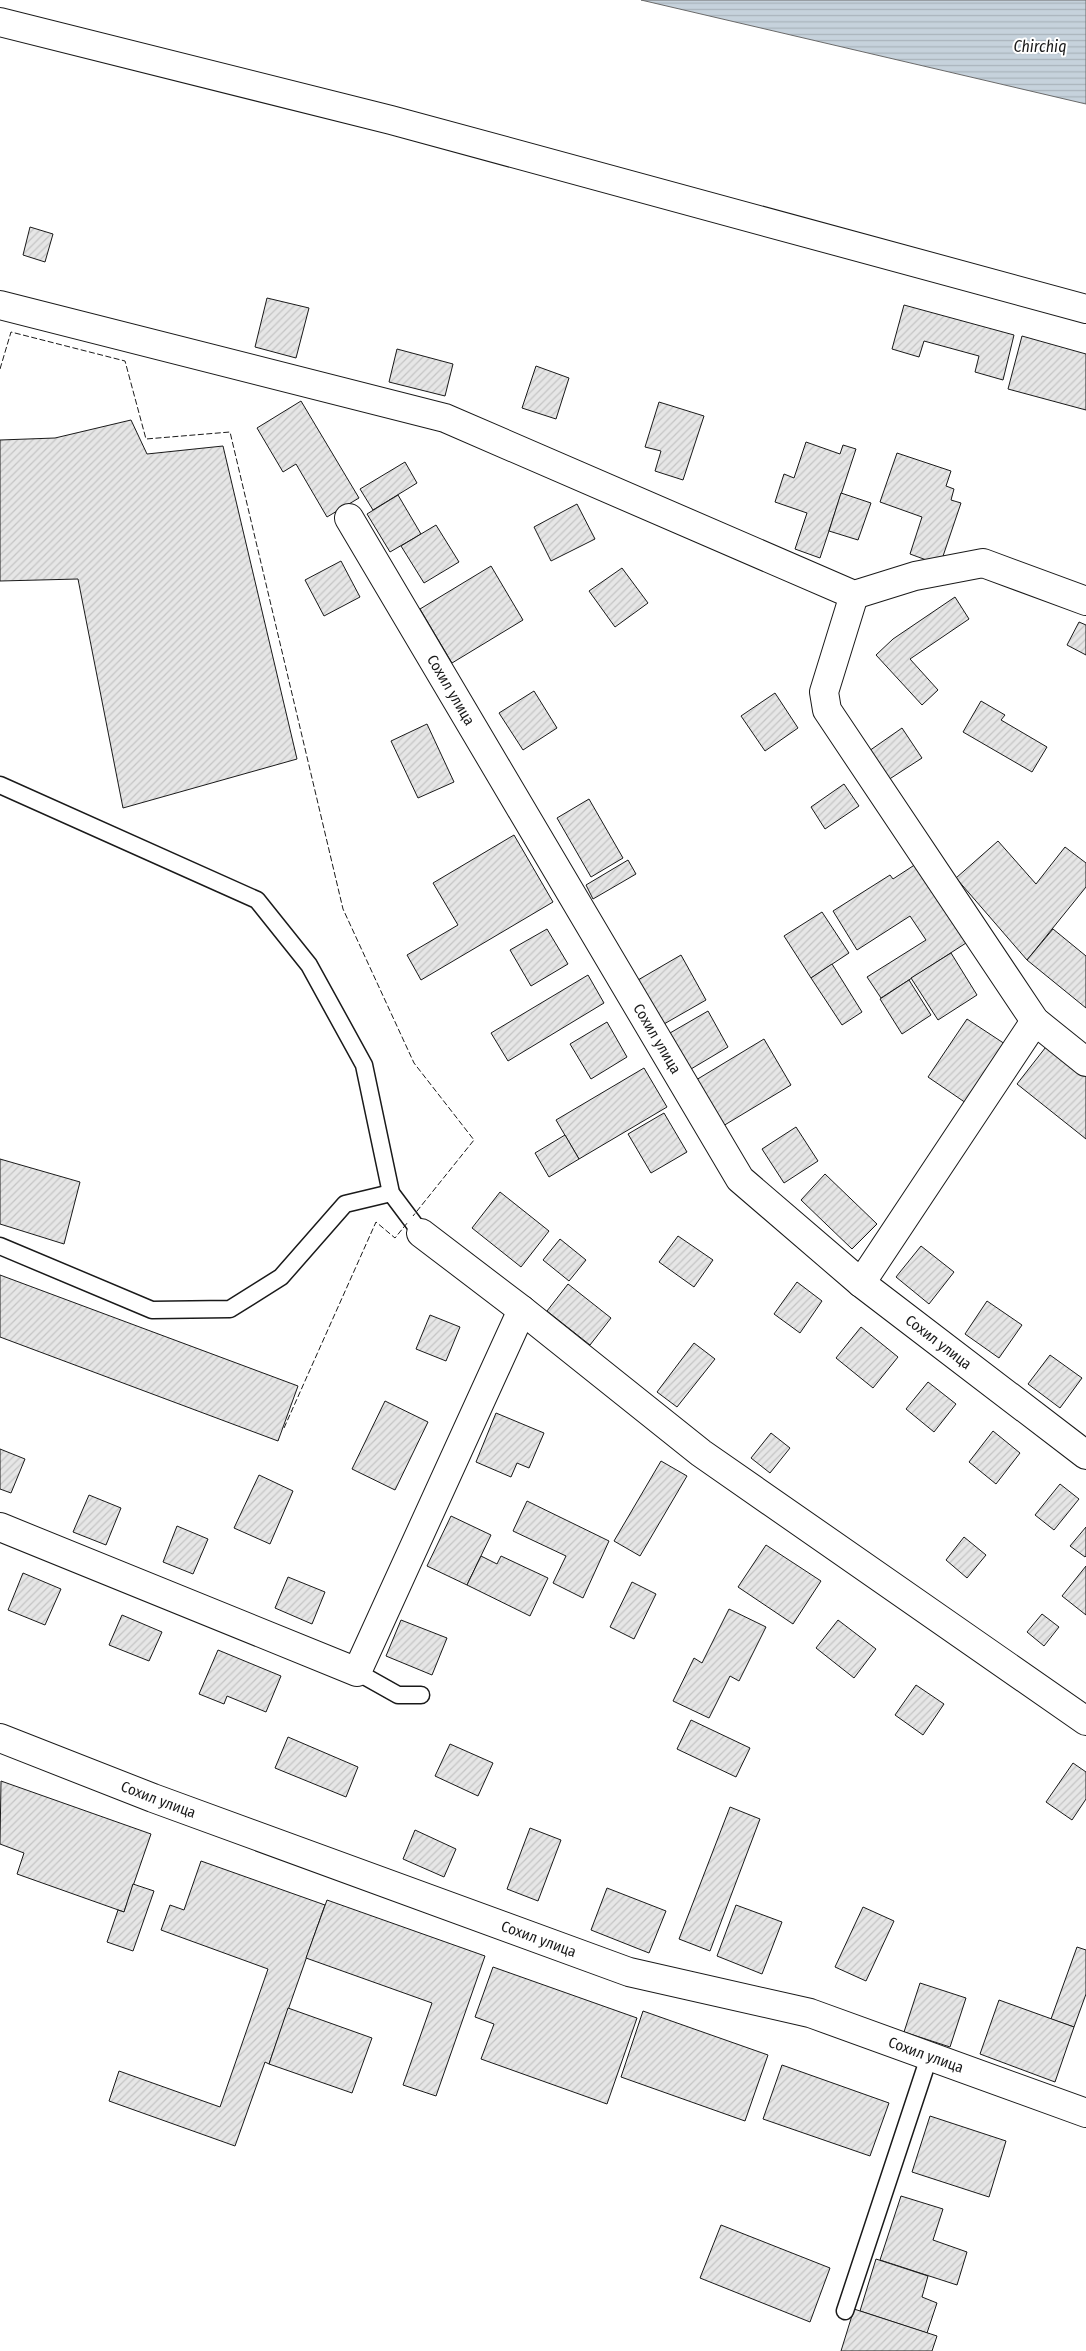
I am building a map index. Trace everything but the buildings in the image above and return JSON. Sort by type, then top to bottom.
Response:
[{"type":"street","points":[[0,22],[391,120],[1086,309]]},
{"type":"street","points":[[0,305],[444,418],[854,595],[915,576],[983,563],[1086,601]]},
{"type":"street","name":"Сохил улица","points":[[349,518],[740,1179],[861,1283],[1086,1455]]},
{"type":"street","points":[[854,595],[824,692],[827,710],[1035,1021],[1086,1062]]},
{"type":"street","points":[[861,1283],[1035,1021]]},
{"type":"street","points":[[421,1233],[522,1310],[701,1453],[1086,1721]]},
{"type":"street","points":[[0,1527],[357,1672],[522,1310]]},
{"type":"street","name":"Сохил улица","points":[[0,1738],[162,1802],[629,1972],[810,2013],[1086,2113]]},
{"type":"lane","points":[[0,785],[257,900],[309,966],[364,1065],[391,1193],[421,1233]]},
{"type":"lane","points":[[0,1246],[152,1310],[230,1309],[281,1276],[345,1204],[391,1193]]},
{"type":"lane","points":[[357,1672],[398,1695],[421,1695]]},
{"type":"lane","points":[[845,2311],[929,2056]]},
{"type":"water","name":"Chirchiq","points":[[641,0],[1086,0],[1086,104]]},
{"type":"fence","points":[[0,369],[11,332],[125,361],[146,439],[230,432],[343,909],[414,1063],[474,1140],[413,1216]]},
{"type":"fence","points":[[284,1428],[376,1222],[395,1238],[408,1222]]}]
